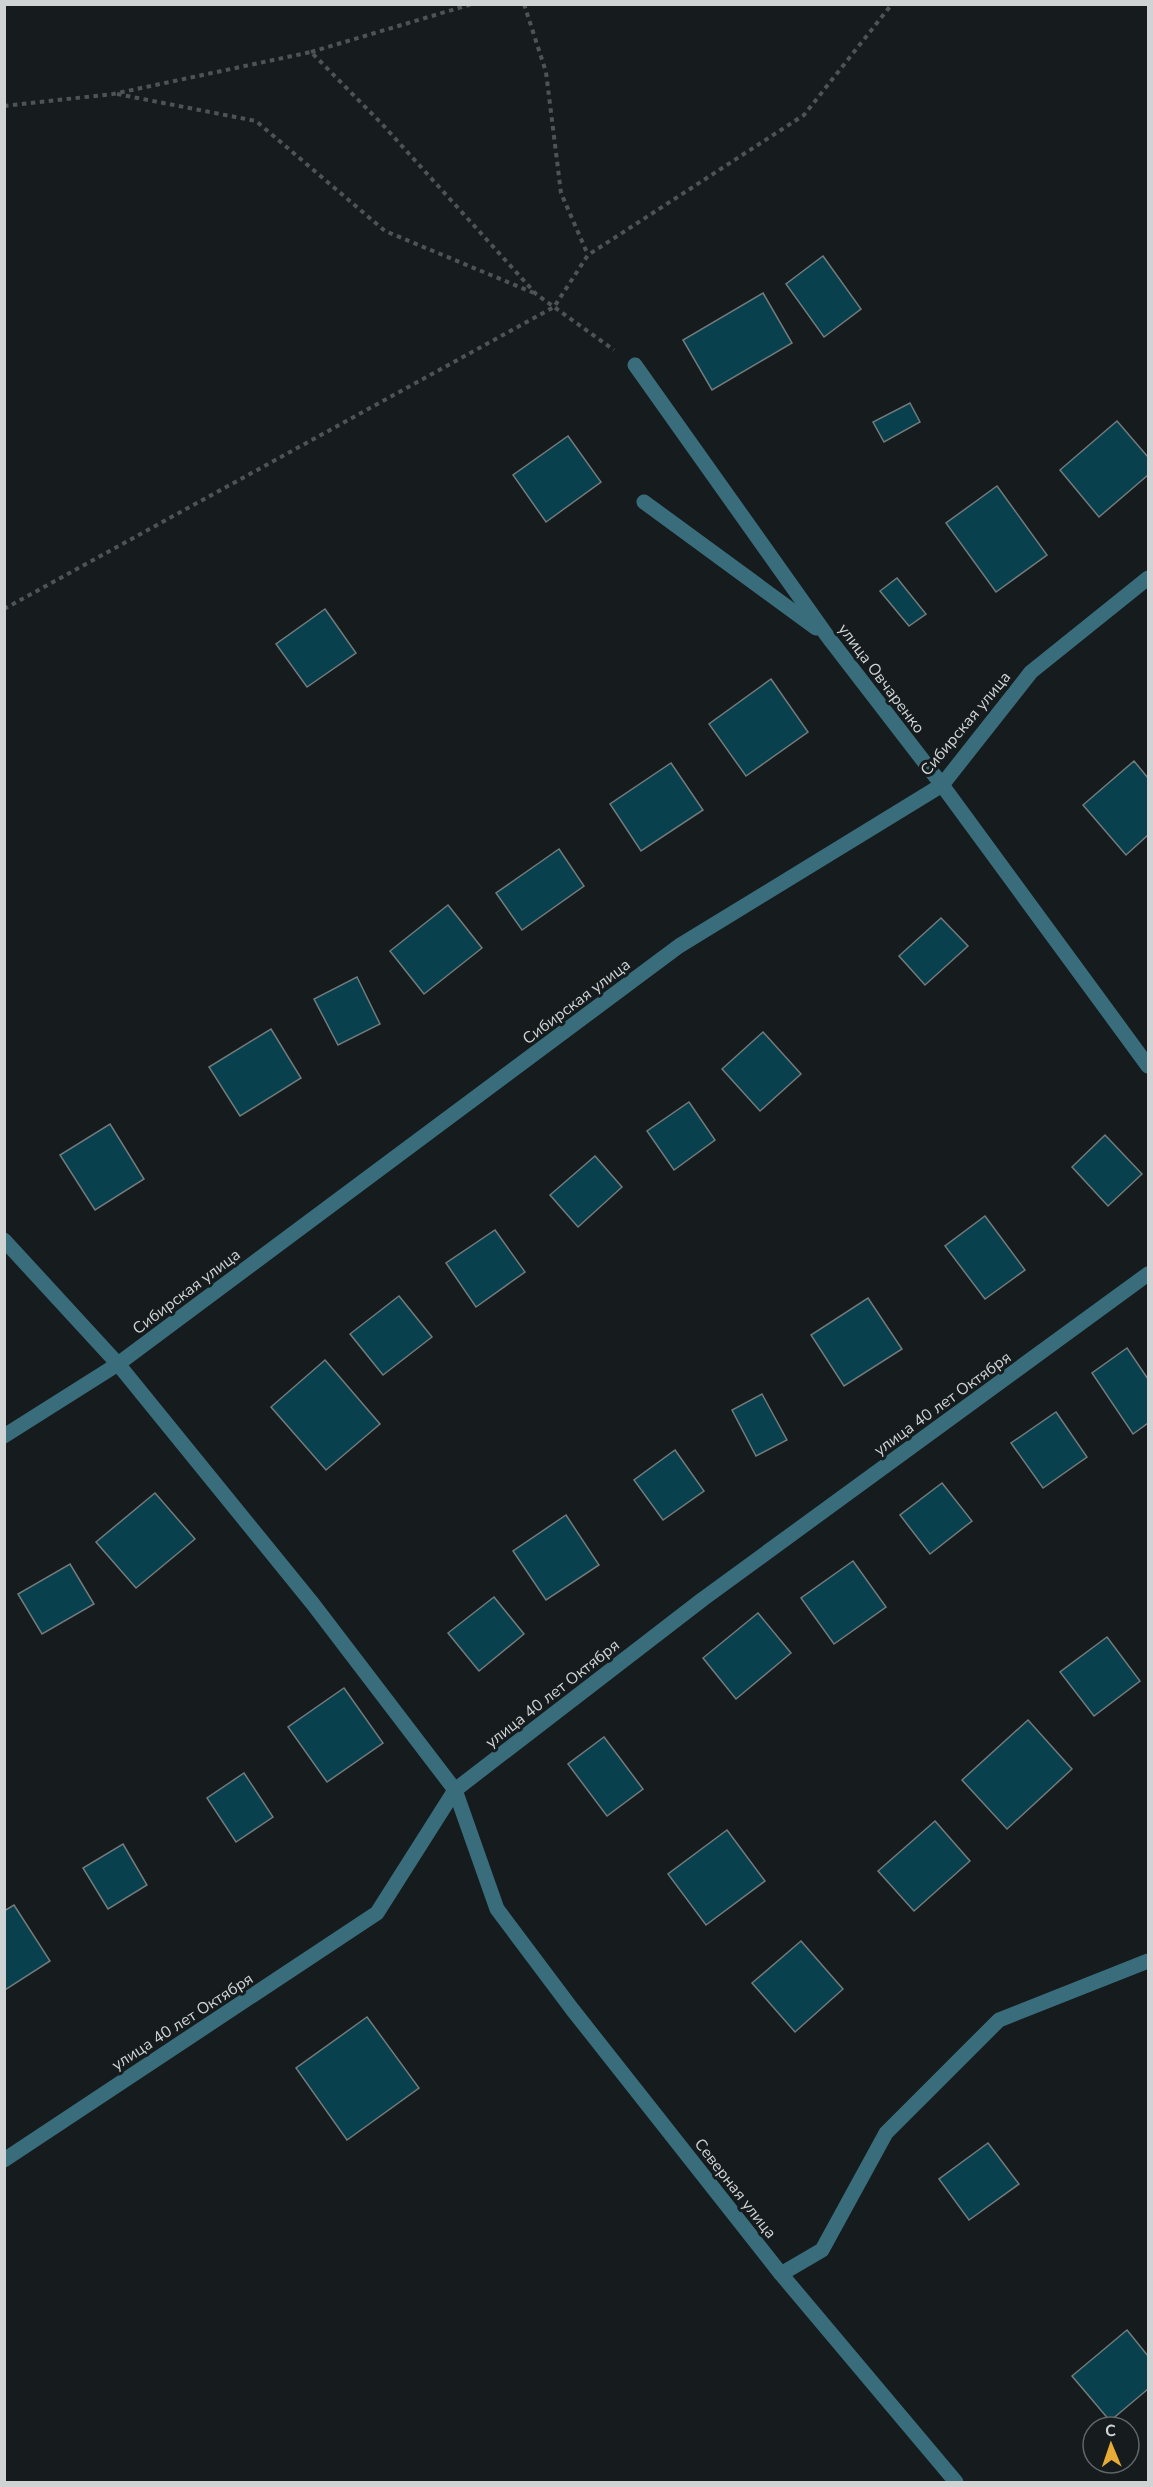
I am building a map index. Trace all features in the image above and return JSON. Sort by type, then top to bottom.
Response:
[{"type":"street","name":"улица Овчаренко","points":[[635,365],[828,637],[942,785],[1149,1066]]},
{"type":"street","points":[[644,502],[828,637]]},
{"type":"street","name":"Сибирская улица","points":[[4,1436],[118,1364],[679,946],[942,785],[1031,672],[1149,578]]},
{"type":"street","name":"Северная улица","points":[[4,1240],[118,1364],[313,1604],[455,1790],[497,1909],[572,2009],[781,2274],[956,2482]]},
{"type":"street","name":"улица 40 лет Октября","points":[[4,2160],[377,1913],[455,1790],[703,1599],[1149,1274]]},
{"type":"street","points":[[781,2274],[822,2250],[886,2133],[999,2020],[1149,1961]]},
{"type":"path","points":[[4,106],[113,94],[311,52],[472,4]]},
{"type":"path","points":[[524,4],[546,72],[561,193],[588,255]]},
{"type":"path","points":[[4,609],[554,307],[588,255],[804,115],[892,4]]},
{"type":"path","points":[[311,52],[382,124],[536,294],[635,365]]},
{"type":"path","points":[[113,94],[256,121],[385,231],[536,294]]},
{"type":"building","points":[[823,256],[861,309],[824,337],[786,284]]},
{"type":"building","points":[[763,293],[792,343],[712,390],[683,340]]},
{"type":"building","points":[[910,403],[920,422],[884,442],[873,422]]},
{"type":"building","points":[[1117,421],[1148,457],[1148,475],[1099,517],[1060,470]]},
{"type":"building","points":[[568,436],[601,482],[546,522],[513,475]]},
{"type":"building","points":[[997,486],[1047,555],[996,592],[946,523]]},
{"type":"building","points":[[897,578],[926,614],[909,626],[880,591]]},
{"type":"building","points":[[325,609],[356,653],[307,687],[276,644]]},
{"type":"building","points":[[771,679],[808,732],[746,776],[709,724]]},
{"type":"building","points":[[1134,761],[1148,778],[1148,835],[1126,855],[1083,805]]},
{"type":"building","points":[[671,763],[703,810],[641,851],[610,804]]},
{"type":"building","points":[[559,849],[584,886],[522,930],[496,893]]},
{"type":"building","points":[[448,905],[482,948],[424,994],[390,951]]},
{"type":"building","points":[[941,918],[968,946],[925,985],[899,956]]},
{"type":"building","points":[[357,977],[380,1024],[338,1045],[314,999]]},
{"type":"building","points":[[271,1029],[301,1078],[240,1116],[209,1067]]},
{"type":"building","points":[[763,1032],[801,1074],[760,1111],[722,1069]]},
{"type":"building","points":[[689,1102],[715,1140],[674,1170],[647,1131]]},
{"type":"building","points":[[110,1124],[144,1179],[95,1210],[60,1155]]},
{"type":"building","points":[[1105,1135],[1142,1174],[1108,1206],[1072,1167]]},
{"type":"building","points":[[595,1156],[622,1187],[578,1227],[550,1195]]},
{"type":"building","points":[[985,1216],[1025,1270],[985,1299],[945,1246]]},
{"type":"building","points":[[495,1230],[525,1272],[476,1307],[446,1263]]},
{"type":"building","points":[[399,1296],[432,1337],[383,1375],[350,1334]]},
{"type":"building","points":[[868,1298],[902,1349],[844,1386],[811,1335]]},
{"type":"building","points":[[1127,1348],[1148,1379],[1148,1423],[1133,1434],[1092,1373]]},
{"type":"building","points":[[325,1360],[380,1424],[326,1470],[271,1407]]},
{"type":"building","points":[[762,1394],[787,1440],[756,1456],[732,1410]]},
{"type":"building","points":[[1056,1412],[1087,1457],[1043,1488],[1011,1443]]},
{"type":"building","points":[[675,1450],[704,1491],[663,1520],[634,1480]]},
{"type":"building","points":[[942,1483],[972,1521],[930,1554],[900,1515]]},
{"type":"building","points":[[155,1493],[195,1539],[136,1588],[96,1542]]},
{"type":"building","points":[[566,1515],[599,1565],[546,1600],[513,1551]]},
{"type":"building","points":[[853,1561],[886,1607],[834,1644],[801,1598]]},
{"type":"building","points":[[70,1564],[94,1604],[42,1634],[18,1594]]},
{"type":"building","points":[[494,1597],[524,1634],[479,1671],[448,1633]]},
{"type":"building","points":[[758,1613],[791,1653],[736,1699],[703,1658]]},
{"type":"building","points":[[1107,1637],[1140,1681],[1094,1716],[1060,1672]]},
{"type":"building","points":[[344,1688],[383,1743],[327,1782],[288,1727]]},
{"type":"building","points":[[1028,1720],[1072,1769],[1007,1829],[962,1780]]},
{"type":"building","points":[[604,1737],[643,1789],[607,1816],[568,1764]]},
{"type":"building","points":[[244,1773],[273,1817],[236,1842],[207,1798]]},
{"type":"building","points":[[935,1821],[970,1861],[914,1911],[878,1871]]},
{"type":"building","points":[[727,1830],[765,1881],[706,1925],[668,1874]]},
{"type":"building","points":[[123,1844],[147,1885],[108,1909],[83,1868]]},
{"type":"building","points":[[14,1905],[50,1961],[5,1990],[4,1911]]},
{"type":"building","points":[[801,1941],[843,1989],[795,2032],[752,1983]]},
{"type":"building","points":[[367,2017],[419,2088],[347,2140],[296,2068]]},
{"type":"building","points":[[988,2143],[1019,2184],[969,2220],[939,2179]]},
{"type":"building","points":[[1127,2330],[1148,2356],[1148,2389],[1117,2415],[1105,2415],[1072,2376]]}]
